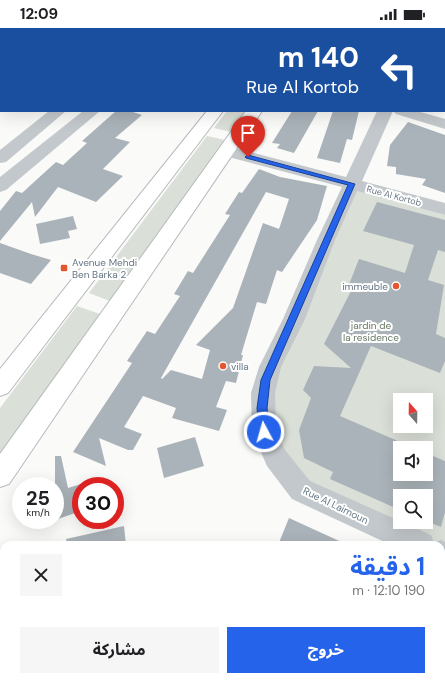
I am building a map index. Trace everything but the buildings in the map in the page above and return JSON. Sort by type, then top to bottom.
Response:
[{"type":"main road","points":[[0,386],[214,112]]},
{"type":"main road","points":[[0,475],[253,112]]},
{"type":"street","points":[[0,158],[57,112]]},
{"type":"street","points":[[0,186],[91,112]]},
{"type":"street","name":"Rue Al Laimoun","points":[[385,112],[266,380],[262,408],[264,432],[276,458],[301,490],[412,541]]},
{"type":"street","points":[[404,112],[445,124]]},
{"type":"street","name":"Rue Al Kortob","points":[[227,151],[445,209]]},
{"type":"green space","points":[[226,112],[246,112],[231,132],[214,128]]},
{"type":"green space","points":[[207,136],[225,140],[110,301],[89,293]]},
{"type":"green space","name":"jardin de la residence","points":[[355,190],[445,215],[445,541],[428,541],[402,529],[433,529],[433,489],[393,489],[393,525],[305,484],[282,452],[262,408]]},
{"type":"green space","points":[[77,306],[100,314],[0,453],[0,408]]},
{"type":"place","name":"Avenue Mehdi Ben Barka 2","points":[[64,268]]},
{"type":"place","name":"immeuble","points":[[396,286]]},
{"type":"place","name":"villa","points":[[223,366]]},
{"type":"route","points":[[248,157],[352,184],[326,240],[294,319],[270,367],[263,393],[262,408],[264,432]]}]
